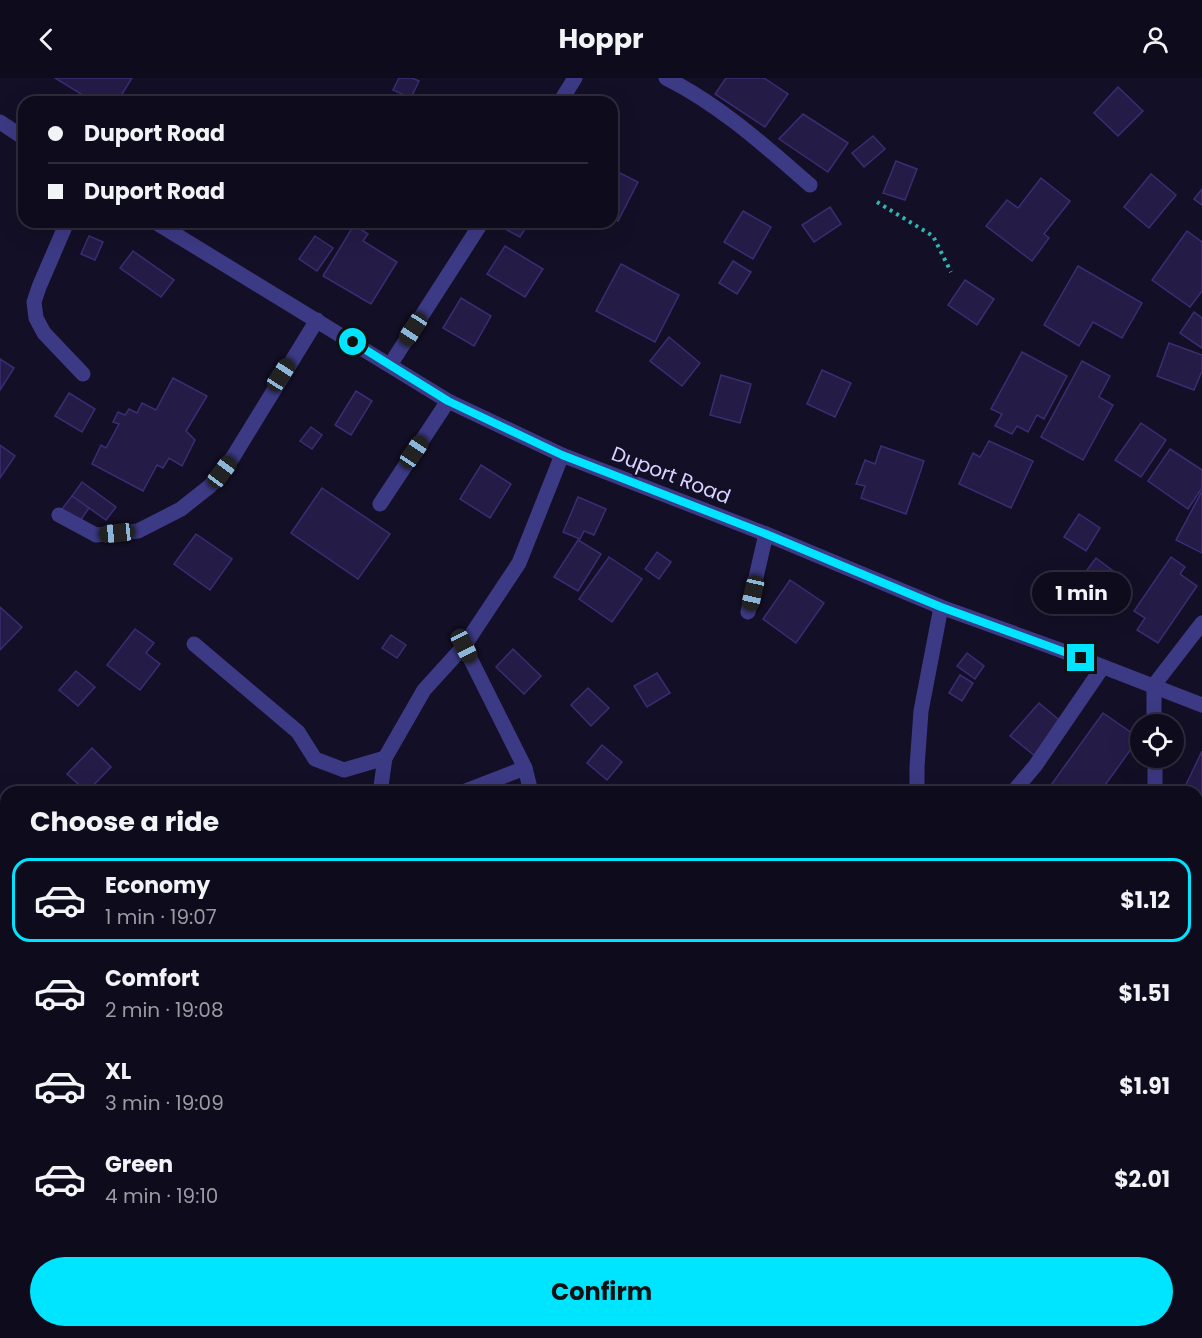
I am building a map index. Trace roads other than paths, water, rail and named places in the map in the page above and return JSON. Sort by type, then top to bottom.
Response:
[{"type":"street","points":[[564,96],[575,78]]},
{"type":"street","points":[[666,78],[695,93],[752,135],[810,185]]},
{"type":"street","points":[[0,122],[18,134]]},
{"type":"street","points":[[65,228],[34,302],[36,318],[44,333],[83,374]]},
{"type":"street","name":"Duport Road","points":[[165,228],[448,401],[562,455],[766,534],[941,607],[1202,705]]},
{"type":"street","points":[[390,365],[478,228]]},
{"type":"street","points":[[59,515],[96,535],[138,531],[182,509],[210,486],[233,457],[317,320]]},
{"type":"street","points":[[380,504],[448,401]]},
{"type":"street","points":[[381,786],[385,758],[424,690],[464,646],[519,563],[562,455]]},
{"type":"street","points":[[748,612],[766,534]]},
{"type":"street","points":[[917,786],[921,711],[941,607]]},
{"type":"street","points":[[1154,714],[1154,686],[1202,622]]},
{"type":"street","points":[[194,644],[298,732],[315,759],[344,770],[385,758]]},
{"type":"street","points":[[464,646],[525,768],[530,786]]},
{"type":"street","points":[[1018,786],[1035,766],[1102,668]]},
{"type":"street","points":[[478,786],[525,768]]},
{"type":"street","points":[[1155,768],[1155,786]]}]
